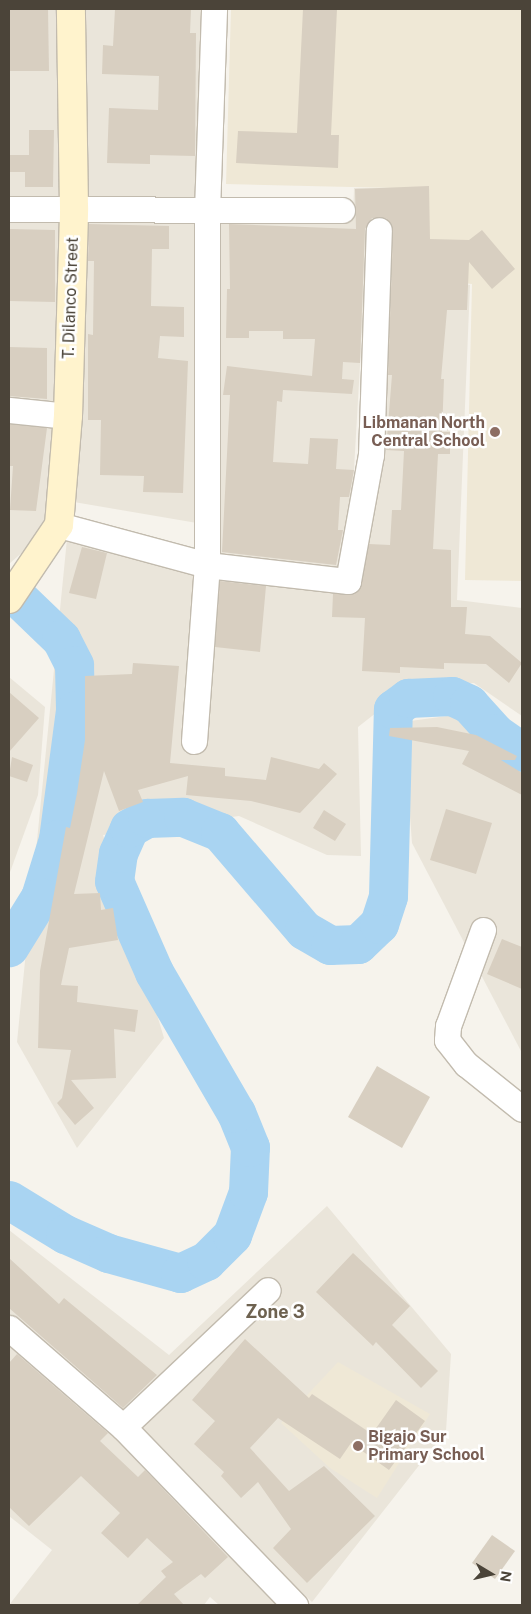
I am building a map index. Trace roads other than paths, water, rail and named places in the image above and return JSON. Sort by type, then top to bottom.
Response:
[{"type":"main road","name":"T. Dilanco Street","points":[[9,599],[59,525],[68,416],[74,208],[72,9]]},
{"type":"street","points":[[194,741],[207,565],[207,211],[214,9]]},
{"type":"street","points":[[9,209],[342,210]]},
{"type":"street","points":[[59,525],[207,565],[348,581],[370,455],[379,230]]},
{"type":"street","points":[[9,410],[68,416]]},
{"type":"street","points":[[484,930],[448,1026],[447,1040],[466,1064],[522,1110]]},
{"type":"street","points":[[123,1428],[268,1290]]},
{"type":"street","points":[[9,1328],[123,1428],[295,1605]]},
{"type":"waterway","points":[[9,589],[61,639],[74,665],[75,710],[58,839],[40,897],[9,947]]},
{"type":"waterway","points":[[9,1200],[65,1234],[108,1253],[180,1273],[206,1261],[232,1235],[248,1192],[250,1147],[236,1113],[154,972],[114,881],[118,853],[129,828],[147,818],[183,817],[220,832],[304,930],[330,945],[358,944],[379,924],[388,896],[393,709],[408,698],[452,696],[469,704],[495,733],[522,752]]},
{"type":"place","name":"Libmanan North Central School","points":[[495,432]]},
{"type":"place","name":"Bigajo Sur Primary School","points":[[358,1446]]},
{"type":"district","name":"Zone 3","points":[[275,1312]]}]
